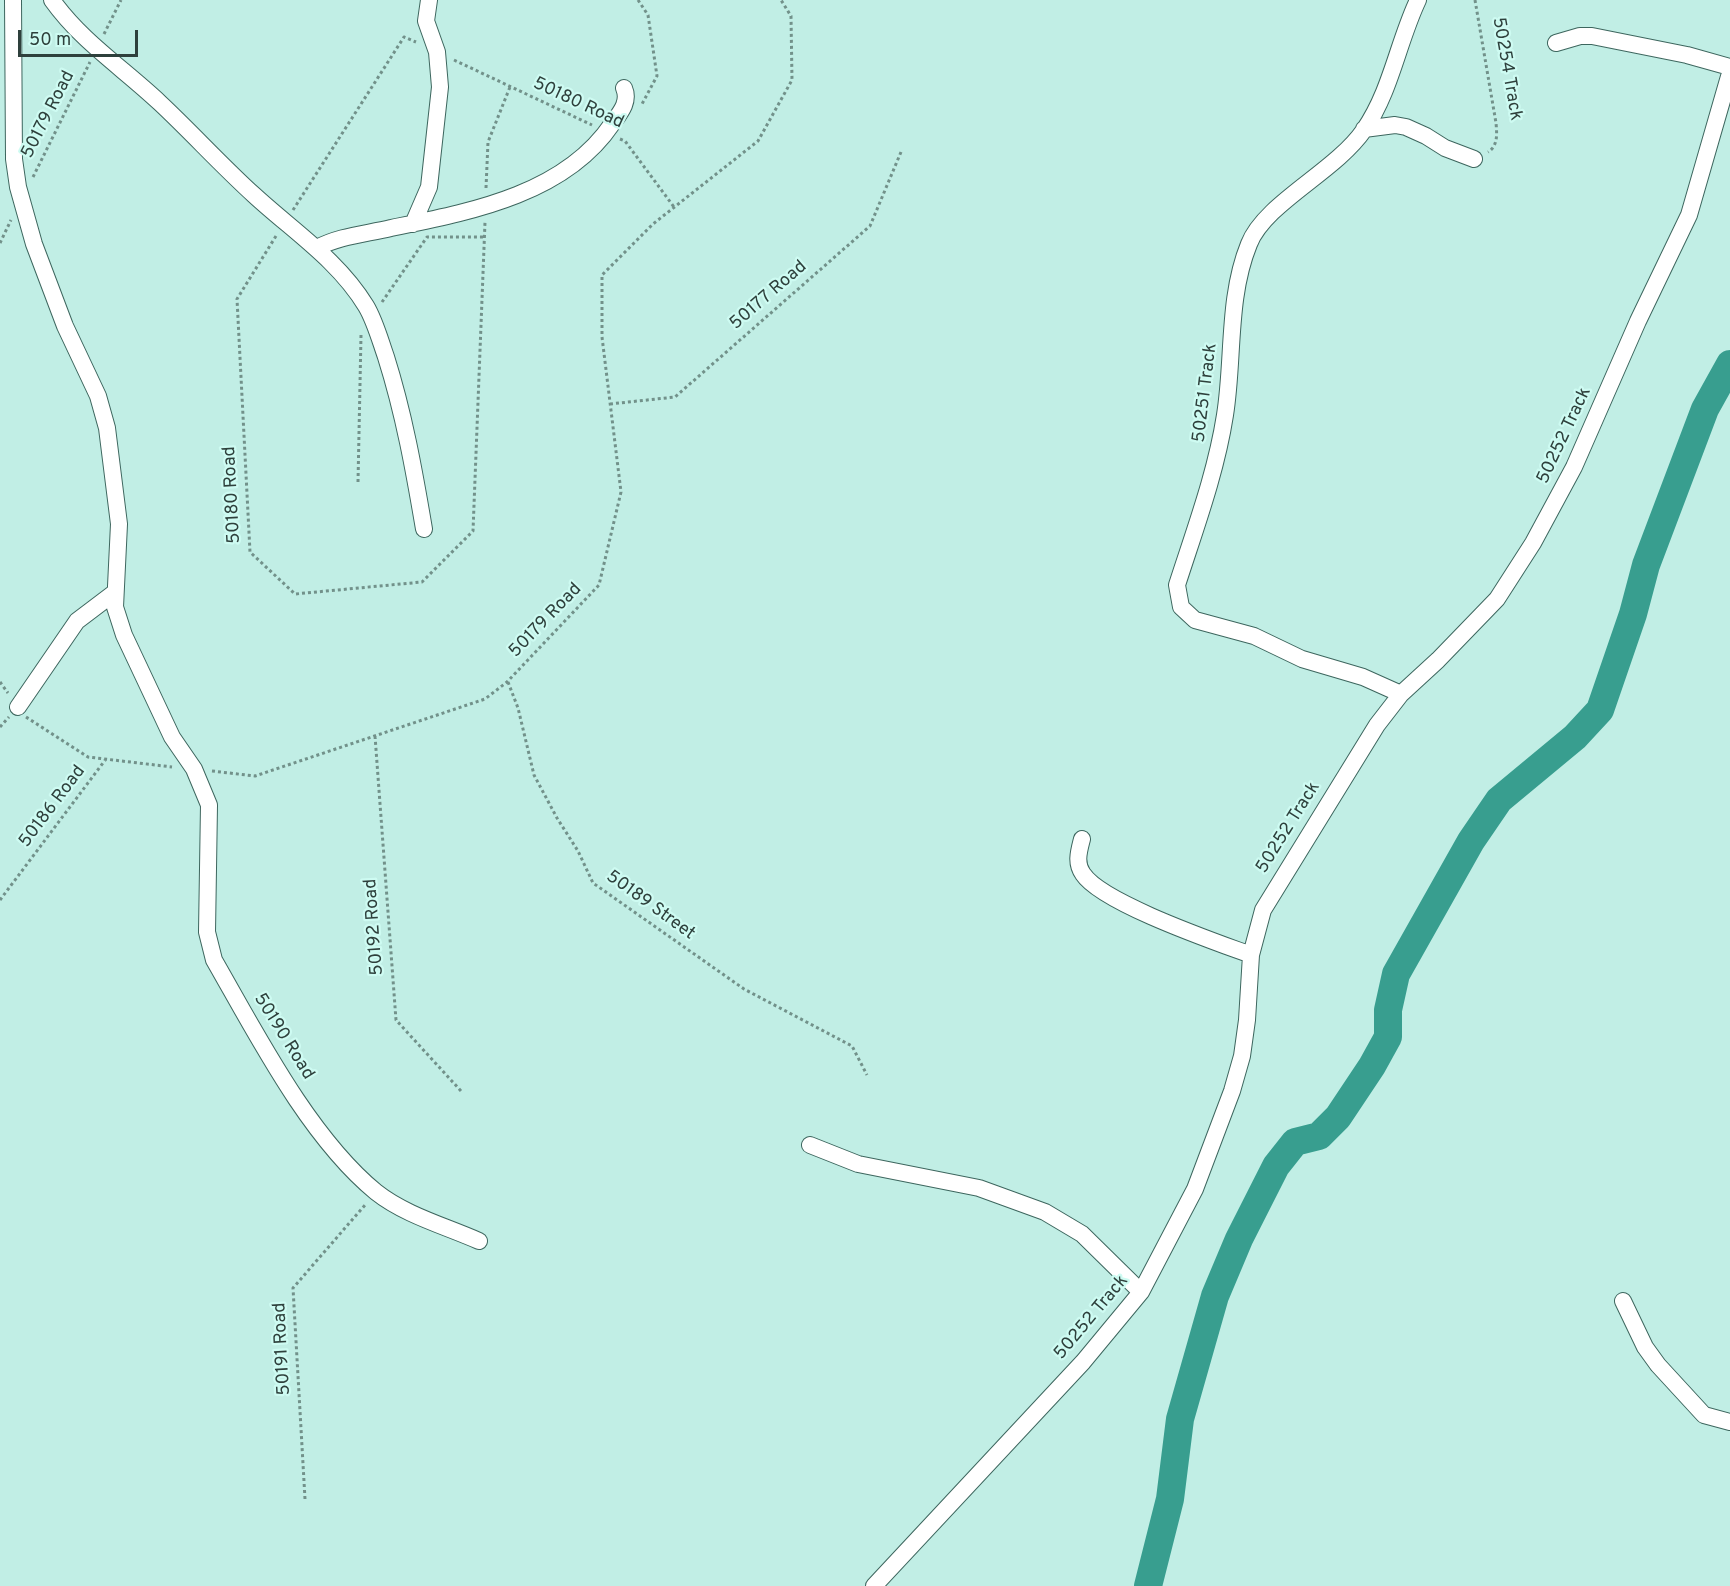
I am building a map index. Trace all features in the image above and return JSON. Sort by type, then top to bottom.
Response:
[{"type":"street","name":"50190 Road","points":[[13,0],[14,159],[21,200],[34,244],[65,326],[98,396],[107,428],[119,524],[115,607],[124,635],[172,737],[194,769],[210,805],[207,932],[214,960],[305,1111],[344,1160],[376,1192],[399,1206],[479,1241]]},
{"type":"street","points":[[52,0],[76,31],[158,100],[285,223],[317,248],[352,285],[372,317],[399,397],[411,449],[424,529]]},
{"type":"street","points":[[413,224],[429,187],[440,87],[437,52],[426,21],[429,0]]},
{"type":"street","name":"50251 Track","points":[[1401,694],[1363,677],[1302,659],[1254,636],[1195,620],[1186,614],[1177,596],[1177,585],[1221,443],[1230,382],[1235,304],[1240,272],[1249,243],[1265,220],[1332,166],[1364,129],[1384,92],[1398,48],[1418,0]]},
{"type":"street","points":[[1556,43],[1580,36],[1592,36],[1687,55],[1730,67]]},
{"type":"street","name":"50252 Track","points":[[874,1586],[1083,1362],[1142,1292],[1195,1189],[1232,1091],[1247,1020],[1251,955],[1263,910],[1377,725],[1401,694],[1438,660],[1497,599],[1533,543],[1574,467],[1638,321],[1689,215],[1730,73]]},
{"type":"street","points":[[317,248],[329,242],[413,224],[485,205],[562,173],[607,132],[627,99],[624,88]]},
{"type":"street","points":[[1364,129],[1395,125],[1406,127],[1445,148],[1474,159]]},
{"type":"street","points":[[18,707],[77,621],[114,593]]},
{"type":"street","points":[[1082,839],[1078,853],[1080,869],[1083,876],[1102,891],[1187,933],[1251,955]]},
{"type":"street","points":[[810,1146],[844,1161],[979,1188],[1045,1212],[1082,1234],[1142,1292]]},
{"type":"street","points":[[1623,1301],[1645,1347],[1658,1365],[1704,1415],[1730,1422]]},
{"type":"path","name":"50179 Road","points":[[0,243],[121,0]]},
{"type":"path","points":[[637,112],[657,76],[648,15],[638,0]]},
{"type":"path","name":"50179 Road","points":[[0,682],[29,721],[88,757],[255,776],[485,699],[507,682],[599,585],[621,492],[602,337],[602,275],[653,224],[758,141],[792,80],[791,16],[781,0]]},
{"type":"path","name":"50254 Track","points":[[1474,159],[1492,149],[1497,139],[1475,0]]},
{"type":"path","name":"50180 Road","points":[[510,87],[488,142],[473,531],[422,582],[295,594],[250,552],[237,299],[404,37],[607,132],[622,140],[674,207]]},
{"type":"path","points":[[622,140],[627,131]]},
{"type":"path","name":"50177 Road","points":[[610,404],[675,397],[870,226],[901,152]]},
{"type":"path","name":"50189 Street","points":[[507,682],[518,708],[534,775],[556,818],[578,851],[593,883],[744,989],[852,1046],[867,1075]]},
{"type":"path","name":"50192 Road","points":[[375,736],[396,1020],[460,1091]]},
{"type":"path","name":"50186 Road","points":[[0,900],[106,759]]},
{"type":"path","name":"50191 Road","points":[[305,1499],[293,1288],[376,1192]]},
{"type":"waterway","points":[[1148,1586],[1170,1499],[1180,1419],[1215,1296],[1239,1239],[1276,1166],[1295,1142],[1319,1136],[1338,1117],[1372,1066],[1388,1037],[1388,1010],[1396,974],[1471,841],[1499,800],[1575,737],[1600,710],[1633,614],[1646,565],[1705,409],[1730,364]]}]
